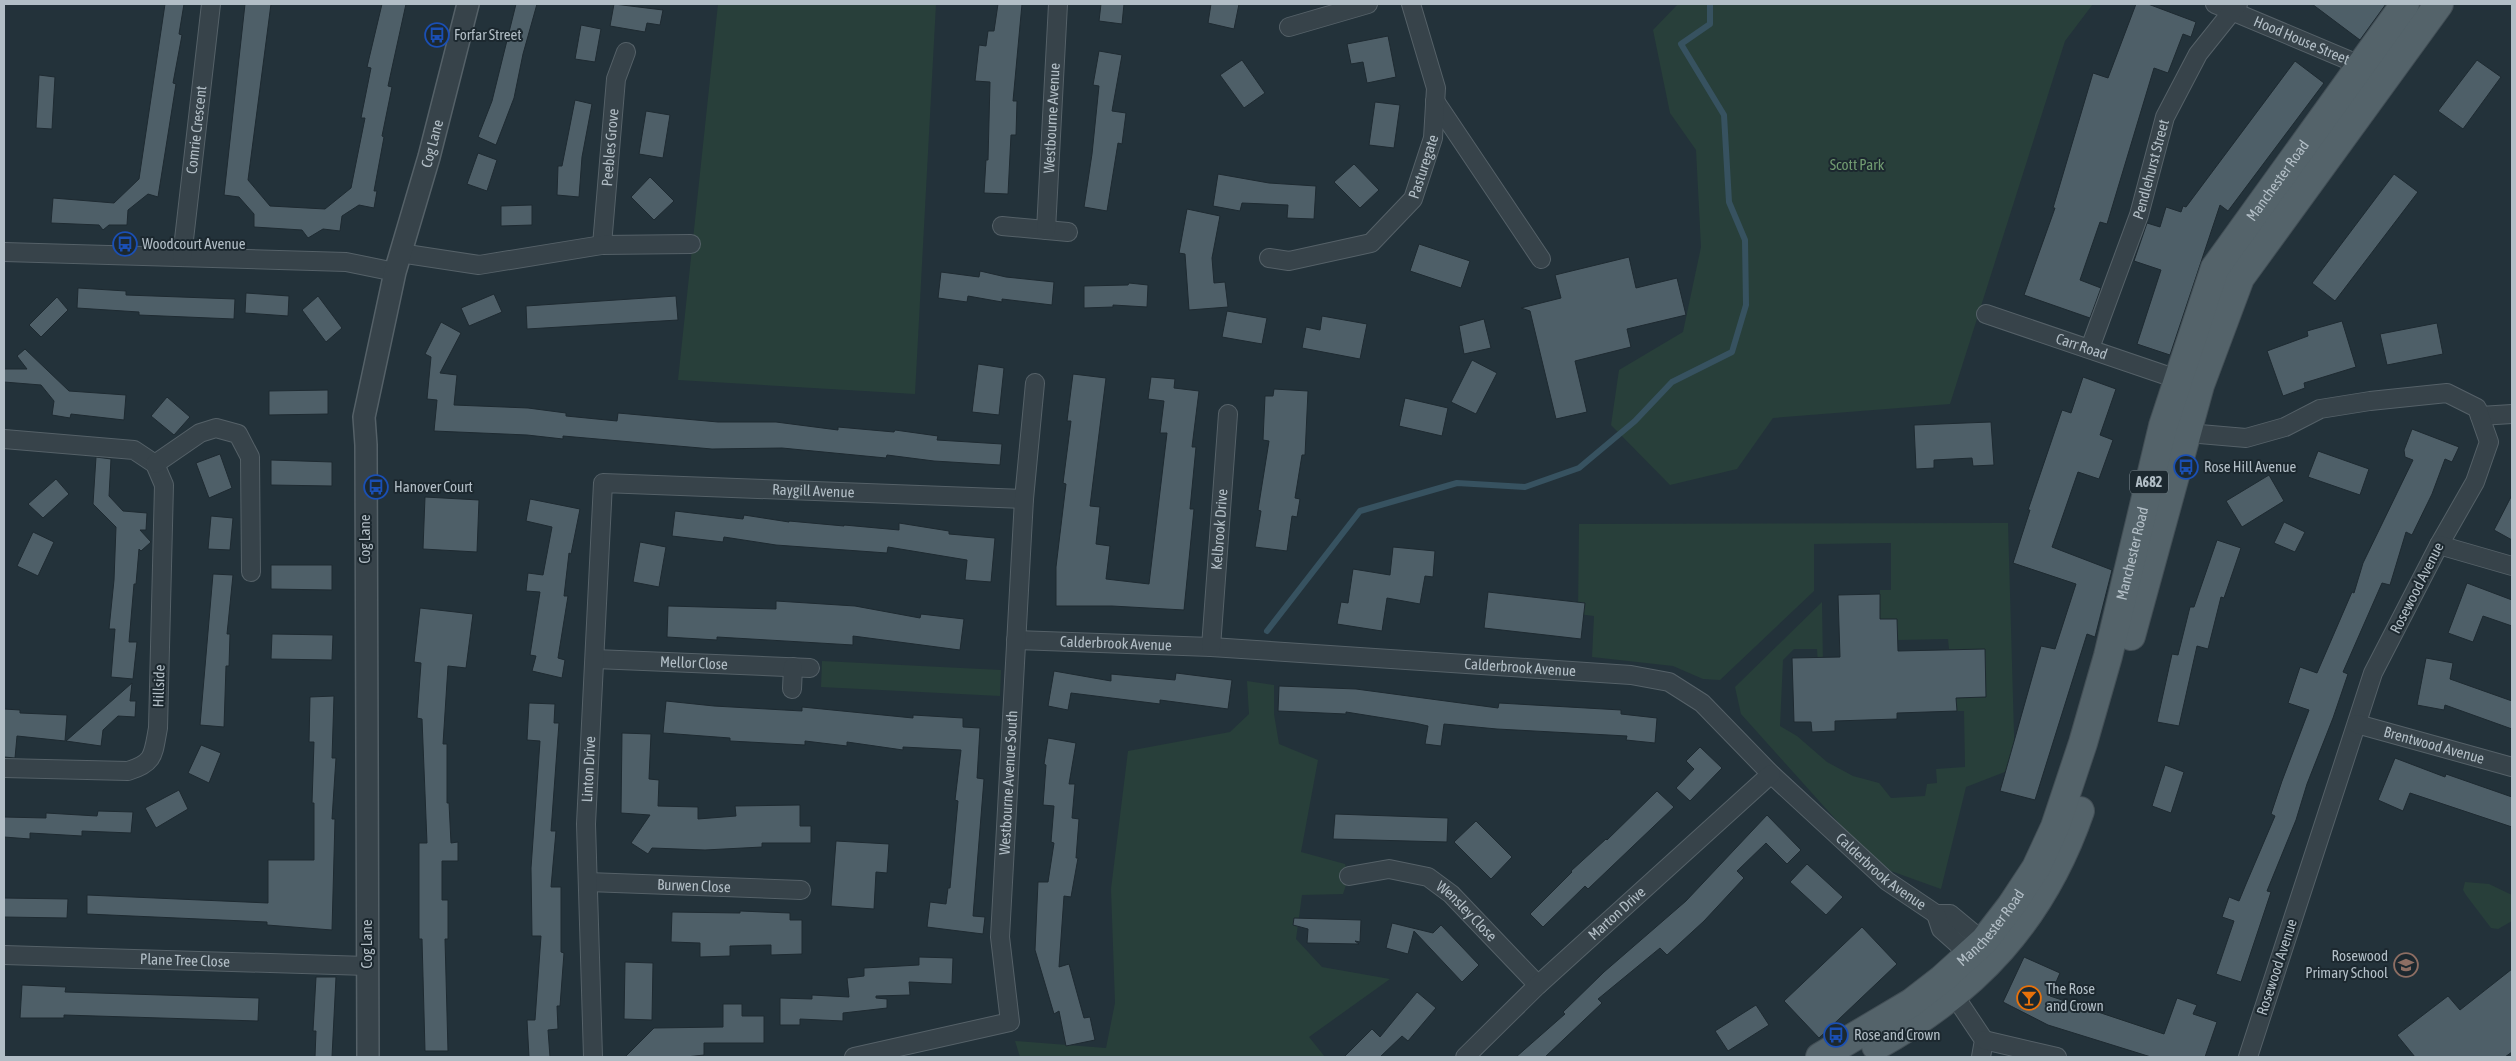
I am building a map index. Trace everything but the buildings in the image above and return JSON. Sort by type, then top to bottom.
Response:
[{"type":"main road","name":"Manchester Road","points":[[1854,1057],[1921,1019],[1948,987],[1984,954],[2011,906],[2036,868],[2055,827],[2069,788],[2189,382],[2216,268],[2405,4]]},
{"type":"main road","name":"Manchester Road","points":[[2189,382],[2240,278],[2439,4]]},
{"type":"main road","points":[[2360,65],[2387,75]]},
{"type":"main road","name":"Manchester Road","points":[[1820,1057],[1911,1003],[1948,987]]},
{"type":"street","name":"Comrie Crescent","points":[[182,257],[211,4]]},
{"type":"street","name":"Cog Lane","points":[[368,1057],[364,417],[398,262],[429,157],[468,4]]},
{"type":"street","name":"Westbourne Avenue","points":[[1046,230],[1058,4]]},
{"type":"street","points":[[1289,27],[1368,4]]},
{"type":"street","name":"Pasturegate","points":[[1269,258],[1289,261],[1371,243],[1413,200],[1433,138],[1436,88],[1410,4]]},
{"type":"street","name":"Hood House Street","points":[[2215,4],[2235,7],[2360,65]]},
{"type":"street","name":"Pendlehurst Street","points":[[2090,348],[2139,215],[2165,116],[2198,54],[2235,7]]},
{"type":"street","name":"Peebles Grove","points":[[602,245],[616,79],[626,52]]},
{"type":"street","points":[[1435,101],[1541,258]]},
{"type":"street","points":[[1002,226],[1068,232]]},
{"type":"street","points":[[4,252],[479,265],[602,245],[690,244]]},
{"type":"street","name":"Carr Road","points":[[1986,314],[2189,382]]},
{"type":"street","name":"Westbourne Avenue South","points":[[854,1057],[1010,1022],[1000,937],[1024,499],[1035,383]]},
{"type":"street","name":"Rosewood Avenue","points":[[2175,429],[2246,438],[2285,427],[2320,409],[2370,401],[2447,393],[2477,408],[2489,442],[2475,482],[2439,545],[2374,673],[2248,1057]]},
{"type":"street","name":"Kelbrook Drive","points":[[1211,647],[1228,414]]},
{"type":"street","points":[[2480,416],[2512,414]]},
{"type":"street","points":[[4,439],[134,450],[155,464],[200,433],[216,428],[238,434],[250,457],[251,572]]},
{"type":"street","name":"Hillside","points":[[4,768],[128,771],[144,766],[153,753],[158,728],[164,517],[164,485],[155,464]]},
{"type":"street","name":"Raygill Avenue","points":[[603,483],[1024,499]]},
{"type":"street","name":"Linton Drive","points":[[592,1057],[586,824],[603,483]]},
{"type":"street","points":[[2439,545],[2512,566]]},
{"type":"street","name":"Calderbrook Avenue","points":[[1016,640],[1211,647],[1630,675],[1669,682],[1702,703],[1771,774],[1887,881],[1936,914],[1941,929],[1984,954]]},
{"type":"street","name":"Mellor Close","points":[[595,658],[810,668]]},
{"type":"street","points":[[792,667],[792,689]]},
{"type":"street","name":"Brentwood Avenue","points":[[2357,724],[2512,767]]},
{"type":"street","name":"Marton Drive","points":[[1465,1057],[1538,985],[1771,774]]},
{"type":"street","name":"Wensley Close","points":[[1349,876],[1389,869],[1428,876],[1451,894],[1538,985]]},
{"type":"street","name":"Burwen Close","points":[[588,882],[801,890]]},
{"type":"street","name":"Plane Tree Close","points":[[4,955],[367,966]]},
{"type":"street","points":[[1948,987],[1982,1049],[2057,1057]]},
{"type":"green space","points":[[718,4],[936,4],[915,394],[678,380]]},
{"type":"green space","name":"Scott Park","points":[[1678,4],[2093,4],[2065,41],[1950,404],[1773,418],[1737,469],[1670,485],[1611,425],[1619,370],[1683,332],[1701,247],[1696,150],[1670,113],[1653,30]]},
{"type":"green space","points":[[2008,523],[2015,768],[1966,787],[1941,889],[1891,871],[1855,841],[1741,714],[1735,687],[1822,602],[1823,665],[1818,665],[1817,649],[1794,649],[1783,660],[1780,726],[1797,736],[1827,762],[1853,776],[1879,783],[1891,798],[1925,796],[1927,784],[1937,783],[1936,769],[1965,767],[1964,711],[1957,711],[1956,698],[1986,697],[1985,649],[1949,649],[1948,639],[1897,640],[1880,619],[1880,590],[1891,590],[1891,543],[1814,544],[1814,591],[1720,680],[1703,679],[1673,666],[1592,657],[1594,616],[1578,614],[1579,524]]},
{"type":"green space","points":[[822,661],[1001,670],[1000,696],[821,687]]},
{"type":"green space","points":[[1247,681],[1274,685],[1274,714],[1279,744],[1318,760],[1301,852],[1345,864],[1349,876],[1343,894],[1302,895],[1296,939],[1322,967],[1390,979],[1309,1037],[1325,1057],[1020,1057],[1015,1041],[1106,1048],[1115,1003],[1111,889],[1128,751],[1230,732],[1249,714]]},
{"type":"green space","points":[[2465,882],[2489,884],[2512,895],[2512,921],[2498,929],[2491,928],[2463,890]]},
{"type":"waterway","points":[[1267,631],[1360,511],[1457,483],[1525,487],[1579,468],[1635,421],[1672,382],[1732,352],[1746,305],[1745,240],[1729,202],[1724,115],[1681,44],[1710,24],[1710,4]]},
{"type":"place","name":"Forfar Street","points":[[437,35]]},
{"type":"place","name":"Woodcourt Avenue","points":[[125,244]]},
{"type":"place","name":"Rose Hill Avenue","points":[[2186,467]]},
{"type":"place","name":"Hanover Court","points":[[376,487]]},
{"type":"place","name":"Rosewood Primary School","points":[[2406,965]]},
{"type":"place","name":"The Rose and Crown","points":[[2029,998]]},
{"type":"place","name":"Rose and Crown","points":[[1836,1035]]}]
